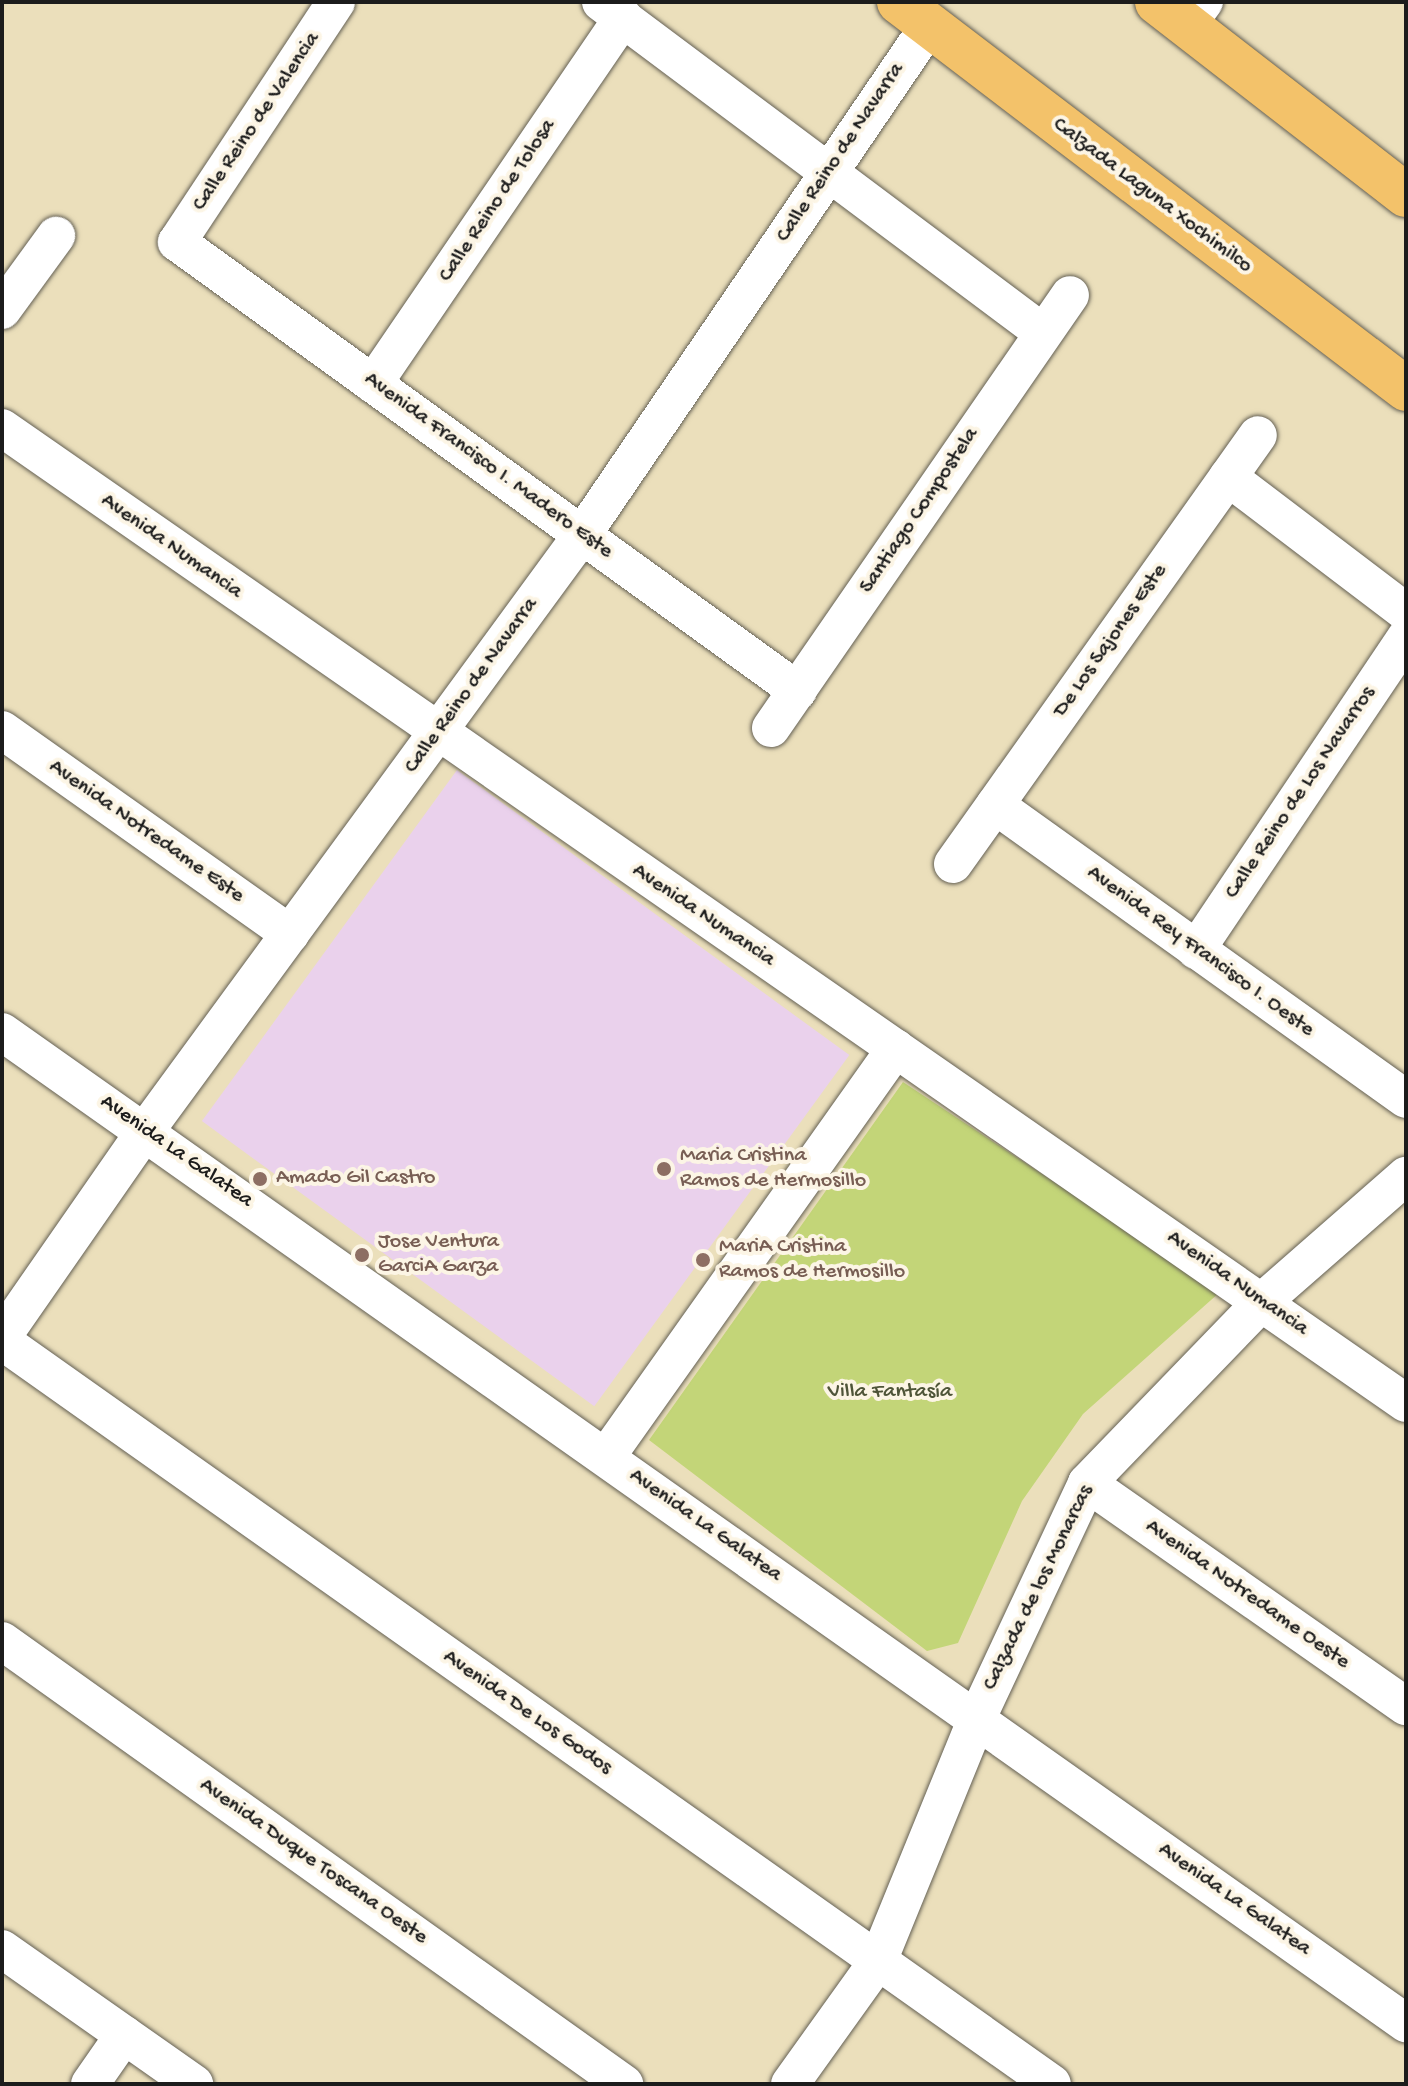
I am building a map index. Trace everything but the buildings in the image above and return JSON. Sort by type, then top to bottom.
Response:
[{"type":"main road","points":[[1183,10],[1406,195]]},
{"type":"main road","name":"Calzada Laguna Xochimilco","points":[[914,14],[1406,389]]},
{"type":"street","name":"Calle Reino de Valencia","points":[[177,242],[336,2]]},
{"type":"street","points":[[612,10],[1042,332]]},
{"type":"street","name":"Calle Reino de Tolosa","points":[[373,384],[612,10]]},
{"type":"street","name":"Calle Reino de Navarra","points":[[2,1339],[146,1130],[582,535],[829,170],[914,14]]},
{"type":"street","points":[[2,310],[56,236]]},
{"type":"street","name":"Avenida Francisco I. Madero Este","points":[[177,242],[798,691]]},
{"type":"street","name":"Santiago Compostela","points":[[771,728],[1070,295]]},
{"type":"street","name":"Avenida Numancia","points":[[2,428],[436,733],[1263,1301],[1406,1403]]},
{"type":"street","name":"De Los Sajones Este","points":[[953,864],[1258,435]]},
{"type":"street","points":[[1228,477],[1406,612]]},
{"type":"street","name":"Calle Reino de Los Navarros","points":[[1196,950],[1406,637]]},
{"type":"street","name":"Avenida Notredame Este","points":[[2,730],[290,934]]},
{"type":"street","name":"Avenida Rey Francisco I. Oeste","points":[[995,805],[1406,1099]]},
{"type":"street","name":"Avenida La Galatea","points":[[2,1032],[146,1130],[1406,2023]]},
{"type":"street","points":[[606,1457],[896,1048]]},
{"type":"street","name":"Calzada de los Monarcas","points":[[790,2084],[878,1961],[977,1718],[1087,1483],[1263,1301],[1406,1176]]},
{"type":"street","name":"Avenida De Los Godos","points":[[2,1339],[1052,2084]]},
{"type":"street","name":"Avenida Notredame Oeste","points":[[1087,1483],[1406,1706]]},
{"type":"street","name":"Avenida Duque Toscana Oeste","points":[[2,1641],[624,2084]]},
{"type":"street","points":[[2,1949],[194,2084]]},
{"type":"street","points":[[90,2084],[124,2035]]},
{"type":"shaded area","points":[[457,770],[849,1055],[594,1406],[202,1121]]},
{"type":"green space","name":"Villa Fantasía","points":[[903,1082],[1220,1292],[1083,1414],[1022,1501],[958,1643],[927,1651],[649,1440]]},
{"type":"place","name":"Maria Cristina Ramos de Hermosillo","points":[[664,1169]]},
{"type":"place","name":"Amado Gil Castro","points":[[260,1179]]},
{"type":"place","name":"Jose Ventura GarciA Garza","points":[[362,1255]]},
{"type":"place","name":"MariA Cristina Ramos de Hermosillo","points":[[703,1260]]}]
